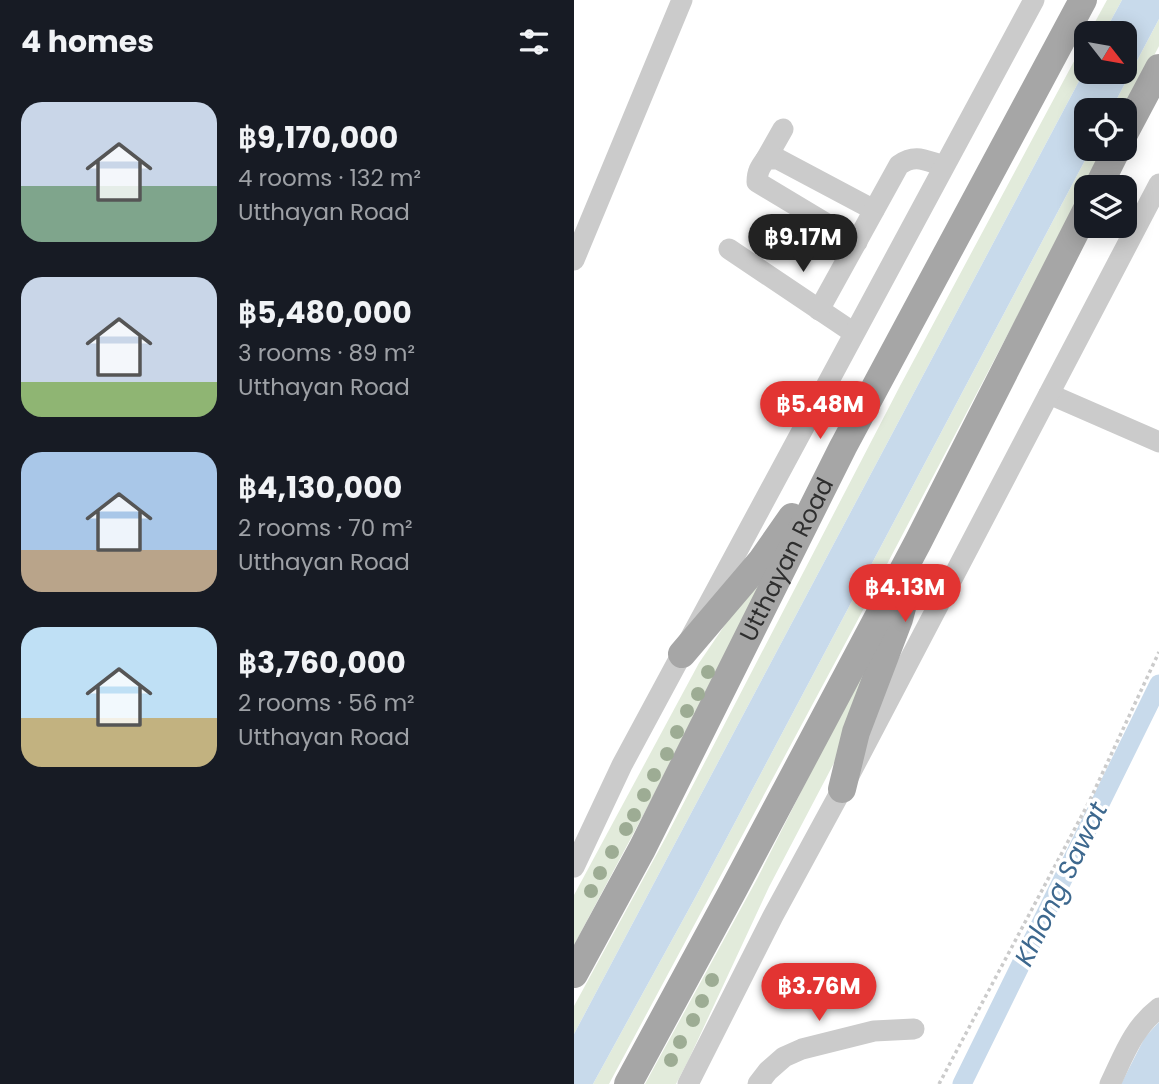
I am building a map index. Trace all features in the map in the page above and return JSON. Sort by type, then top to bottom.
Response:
[{"type":"main road","name":"Utthayan Road","points":[[574,974],[642,849],[843,447],[1083,0]]},
{"type":"main road","points":[[1137,109],[1159,68]]},
{"type":"main road","points":[[1141,101],[1159,78]]},
{"type":"main road","points":[[628,1084],[919,542],[1074,235]]},
{"type":"main road","points":[[682,654],[762,560],[843,447]]},
{"type":"main road","points":[[842,789],[856,732],[899,619],[919,542]]},
{"type":"street","points":[[574,260],[682,0]]},
{"type":"street","name":"Utthayan Road","points":[[574,867],[622,765],[1034,0]]},
{"type":"street","points":[[783,129],[757,174],[757,182],[857,242]]},
{"type":"street","points":[[819,310],[899,165],[907,159],[915,158],[944,166]]},
{"type":"street","points":[[766,159],[778,159],[874,210]]},
{"type":"street","points":[[688,1084],[773,916],[1159,184]]},
{"type":"street","points":[[729,249],[855,333]]},
{"type":"street","points":[[1049,394],[1159,442]]},
{"type":"street","points":[[1110,1084],[1136,1030],[1159,1008]]},
{"type":"street","points":[[758,1084],[784,1057],[802,1049],[874,1031],[914,1029]]},
{"type":"path","points":[[939,1084],[1089,802],[1159,652]]},
{"type":"green space","points":[[1107,0],[1122,0],[1111,21],[1096,21]]},
{"type":"green space","points":[[1159,19],[1159,46],[1132,98],[1117,98],[1125,84],[1138,84],[1138,59]]},
{"type":"green space","points":[[1074,61],[1074,84],[1077,84],[574,1034],[574,1006],[666,837],[900,386]]},
{"type":"green space","points":[[1085,161],[1099,161],[1091,175],[1077,175]]},
{"type":"green space","points":[[1074,181],[1074,208],[854,627],[609,1084],[593,1084],[695,898]]},
{"type":"green space","points":[[767,563],[775,568],[574,945],[574,895],[699,663]]},
{"type":"green space","points":[[868,665],[856,721],[769,887],[676,1084],[645,1084],[757,879],[859,677]]},
{"type":"water","points":[[1122,0],[1159,0],[1159,19],[1138,59],[1138,21],[1111,21]]},
{"type":"water","points":[[1077,84],[1125,84],[1117,98],[1074,98],[1074,161],[1085,161],[1077,175],[1074,175],[1074,181],[695,898],[593,1084],[574,1084],[574,1034]]},
{"type":"water","points":[[1159,1022],[1159,1084],[1121,1084],[1145,1037]]},
{"type":"waterway","name":"Khlong Sawat","points":[[962,1084],[1159,684]]}]
